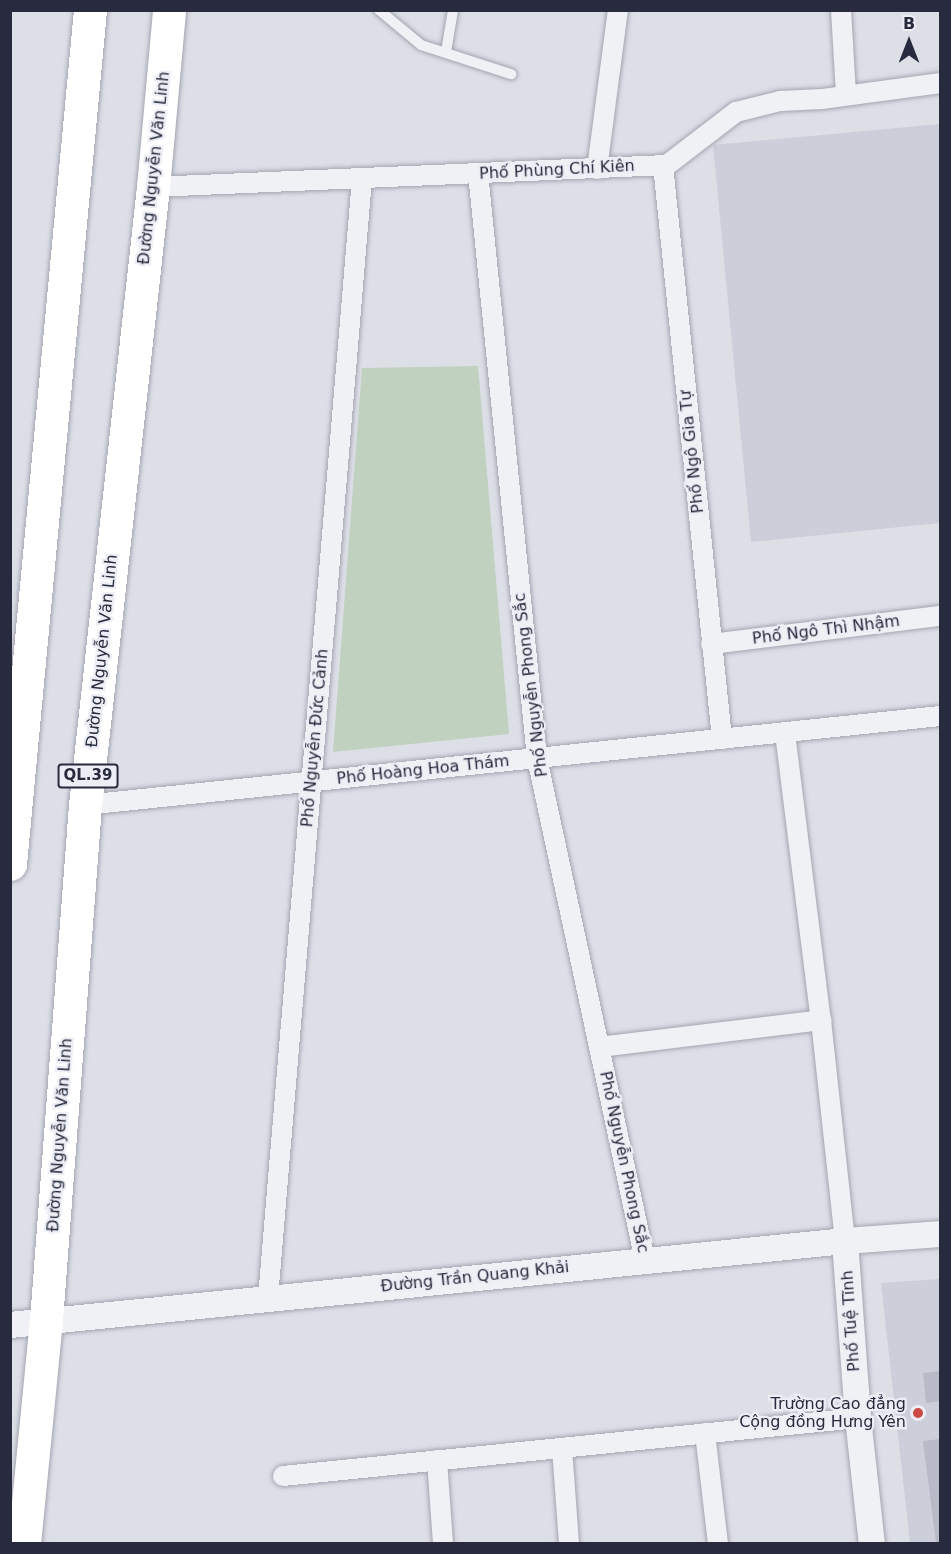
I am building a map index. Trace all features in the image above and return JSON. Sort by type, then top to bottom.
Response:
[{"type":"highway","points":[[10,864],[90,10]]},
{"type":"highway","name":"Đường Nguyễn Văn Linh","points":[[24,1544],[46,1320],[85,805],[153,187],[169,10]]},
{"type":"street","points":[[597,169],[618,10]]},
{"type":"street","points":[[841,10],[846,95]]},
{"type":"street","name":"Phố Phùng Chí Kiên","points":[[153,187],[667,165],[736,112],[780,101],[940,83]]},
{"type":"street","name":"Phố Ngô Gia Tự","points":[[663,165],[722,739]]},
{"type":"street","name":"Phố Nguyễn Phong Sắc","points":[[478,174],[537,758],[645,1261]]},
{"type":"street","name":"Phố Nguyễn Đức Cảnh","points":[[268,1298],[362,178]]},
{"type":"street","name":"Phố Ngô Thì Nhậm","points":[[711,644],[940,616]]},
{"type":"street","name":"Phố Hoàng Hoa Thám","points":[[85,805],[940,717]]},
{"type":"street","points":[[785,732],[821,1020],[845,1241]]},
{"type":"street","points":[[599,1047],[821,1020]]},
{"type":"street","name":"Đường Trần Quang Khải","points":[[10,1325],[845,1241],[940,1234]]},
{"type":"street","name":"Phố Tuệ Tĩnh","points":[[845,1241],[858,1418],[872,1544]]},
{"type":"street","points":[[283,1476],[858,1418]]},
{"type":"street","points":[[705,1433],[718,1544]]},
{"type":"street","points":[[562,1448],[569,1544]]},
{"type":"street","points":[[438,1460],[443,1544]]},
{"type":"lane","points":[[379,10],[421,45],[511,74]]},
{"type":"lane","points":[[446,52],[453,10]]},
{"type":"shaded area","points":[[940,124],[940,523],[751,542],[713,145]]},
{"type":"shaded area","name":"Trường Cao đẳng Cộng đồng Hưng Yên","points":[[940,1279],[940,1543],[910,1543],[881,1283]]},
{"type":"green space","points":[[478,366],[509,734],[333,752],[362,368]]},
{"type":"building","points":[[940,1371],[940,1401],[926,1403],[923,1373]]},
{"type":"building","points":[[940,1439],[940,1542],[936,1543],[923,1441]]},
{"type":"place","name":"Trường Cao đẳng Cộng đồng Hưng Yên","points":[[918,1413]]}]
